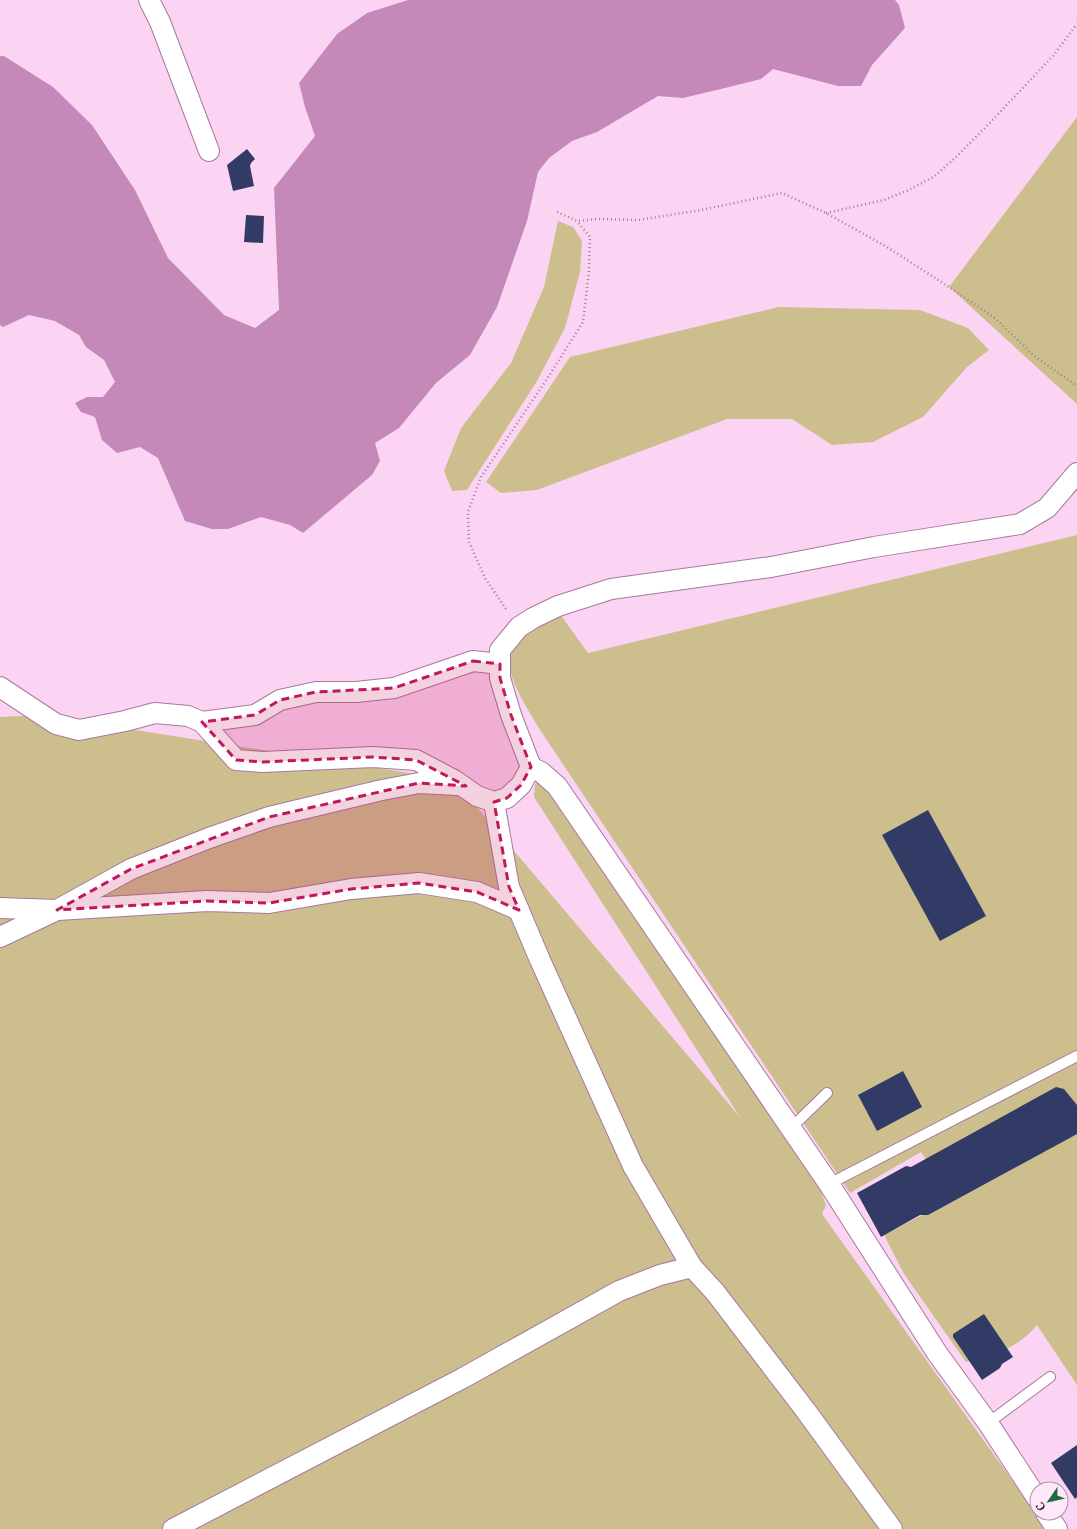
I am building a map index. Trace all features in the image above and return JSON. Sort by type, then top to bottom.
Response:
[{"type":"street","points":[[149,0],[162,29],[209,151]]},
{"type":"street","points":[[1029,1486],[988,1423],[937,1353],[829,1184],[790,1129],[737,1047],[557,786],[541,772],[531,767],[511,715],[500,678],[500,650],[519,627],[558,606],[611,589],[771,567],[874,547],[1020,524],[1047,508],[1077,473]]},
{"type":"street","points":[[202,722],[255,715],[280,700],[316,692],[356,692],[394,688],[473,661],[500,664]]},
{"type":"street","points":[[0,686],[40,715],[56,724],[79,730],[125,722],[156,713],[188,716],[202,722],[236,760],[262,762],[373,757],[416,760],[461,785],[477,796],[494,802],[507,798],[521,786],[531,767]]},
{"type":"street","points":[[0,937],[57,910],[131,869],[209,838],[269,817],[382,790],[419,783],[461,785]]},
{"type":"street","points":[[494,802],[509,887],[633,1166],[692,1267],[715,1292],[892,1529]]},
{"type":"street","points":[[0,908],[57,910],[207,901],[269,904],[351,888],[419,883],[477,892],[519,910]]},
{"type":"street","points":[[173,1529],[463,1378],[619,1291],[660,1274],[692,1267]]},
{"type":"lane","points":[[829,1184],[1077,1056]]},
{"type":"lane","points":[[790,1129],[827,1093]]},
{"type":"lane","points":[[988,1423],[1050,1377]]},
{"type":"path","points":[[826,213],[884,200],[909,190],[935,176],[958,156],[1053,56],[1077,24]]},
{"type":"path","points":[[577,221],[638,220],[701,210],[782,193],[826,213],[886,247],[996,319],[1033,355],[1077,386]]},
{"type":"path","points":[[519,627],[485,578],[469,542],[468,512],[481,477],[545,382],[583,322],[589,272],[590,237],[577,221],[557,212]]},
{"type":"highlighted area","points":[[473,661],[500,664],[500,678],[511,715],[531,767],[521,785],[507,798],[494,802],[509,887],[519,910],[477,892],[419,883],[351,889],[269,903],[207,901],[57,910],[131,869],[269,817],[419,783],[466,786],[416,760],[373,757],[262,762],[236,760],[202,722],[255,715],[280,700],[316,692],[394,688]]},
{"type":"shaded area","points":[[408,0],[895,0],[899,5],[905,28],[872,65],[861,86],[838,86],[773,69],[761,79],[683,98],[658,96],[597,132],[572,141],[549,158],[538,172],[527,221],[497,307],[470,355],[436,383],[399,428],[375,443],[380,461],[372,475],[303,533],[290,525],[261,517],[228,529],[212,529],[185,521],[158,458],[140,447],[117,453],[102,440],[95,417],[81,412],[75,403],[87,397],[103,397],[115,382],[104,360],[86,347],[79,335],[55,321],[29,315],[3,327],[0,325],[0,56],[4,56],[53,87],[92,125],[135,190],[168,258],[224,315],[255,328],[279,310],[274,188],[315,136],[299,83],[337,34],[367,13]]},
{"type":"shaded area","points":[[1077,117],[1077,404],[949,287]]},
{"type":"shaded area","points":[[558,221],[573,227],[582,241],[580,272],[565,328],[537,381],[467,490],[452,491],[444,471],[461,428],[511,363],[544,287]]},
{"type":"shaded area","points":[[779,307],[920,310],[968,328],[989,350],[967,367],[923,417],[873,442],[832,445],[792,419],[727,419],[537,490],[501,493],[486,482],[570,357]]},
{"type":"shaded area","points":[[1077,535],[1077,1385],[1037,1325],[1013,1346],[966,1362],[904,1274],[884,1235],[953,1199],[921,1152],[850,1193],[544,736],[518,692],[509,667],[508,656],[511,647],[515,642],[560,614],[588,653]]},
{"type":"shaded area","points":[[40,715],[454,780],[740,1117],[534,797],[535,784],[544,778],[820,1189],[826,1205],[822,1214],[1029,1504],[1029,1521],[1041,1521],[1047,1529],[0,1529],[0,717]]},
{"type":"building","points":[[247,149],[255,159],[250,166],[254,186],[233,191],[227,165]]},
{"type":"building","points":[[246,215],[264,216],[263,243],[244,242]]},
{"type":"building","points":[[928,810],[986,916],[940,941],[882,835]]},
{"type":"building","points":[[903,1071],[922,1107],[877,1131],[858,1095]]},
{"type":"building","points":[[1056,1087],[1064,1089],[1077,1105],[1077,1134],[928,1215],[920,1215],[881,1237],[857,1193],[906,1166],[911,1167]]},
{"type":"building","points":[[984,1314],[1013,1357],[982,1380],[953,1337],[953,1334]]},
{"type":"building","points":[[1077,1445],[1077,1497],[1075,1499],[1069,1490],[1069,1481],[1063,1481],[1051,1463]]}]
